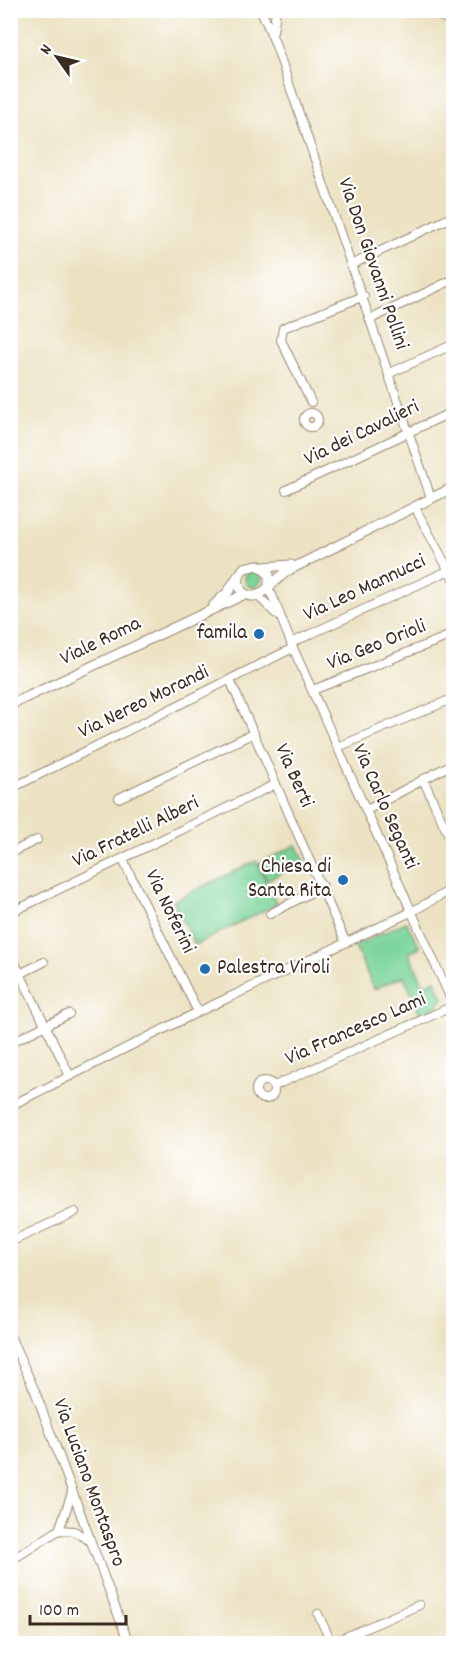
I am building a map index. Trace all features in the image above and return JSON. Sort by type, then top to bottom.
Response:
[{"type":"main road","points":[[302,562],[276,567],[248,565],[238,576],[239,586],[246,594],[258,596],[302,562],[453,487]]},
{"type":"main road","points":[[263,567],[269,574],[268,587]]},
{"type":"main road","name":"Viale Roma","points":[[208,610],[228,592],[238,576]]},
{"type":"main road","name":"Viale Roma","points":[[10,705],[246,594]]},
{"type":"street","name":"Via Don Giovanni Pollini","points":[[261,10],[275,43],[353,264],[431,498]]},
{"type":"street","name":"Via Don Giovanni Pollini","points":[[275,43],[273,25],[276,10]]},
{"type":"street","points":[[425,10],[453,22]]},
{"type":"street","points":[[353,264],[453,216]]},
{"type":"street","points":[[371,319],[453,279]]},
{"type":"street","points":[[313,414],[311,402],[281,340],[281,331],[364,296]]},
{"type":"street","points":[[390,373],[453,344]]},
{"type":"street","name":"Via dei Cavalieri","points":[[286,490],[453,411]]},
{"type":"street","points":[[418,513],[451,570],[453,580]]},
{"type":"street","name":"Via Leo Mannucci","points":[[292,645],[451,570]]},
{"type":"street","name":"Via Carlo Seganti","points":[[268,587],[281,621],[453,1006]]},
{"type":"street","name":"Via Carlo Seganti","points":[[258,596],[281,621]]},
{"type":"street","name":"Via Geo Orioli","points":[[313,690],[453,634]]},
{"type":"street","name":"Via Nereo Morandi","points":[[10,789],[230,680],[292,645]]},
{"type":"street","name":"Via Berti","points":[[230,680],[323,886],[345,941]]},
{"type":"street","points":[[338,747],[453,698]]},
{"type":"street","points":[[119,798],[254,733]]},
{"type":"street","points":[[367,810],[453,762]]},
{"type":"street","points":[[423,779],[453,847]]},
{"type":"street","name":"Via Fratelli Alberi","points":[[10,913],[276,784]]},
{"type":"street","points":[[10,853],[37,840]]},
{"type":"street","name":"Via Noferini","points":[[123,860],[198,1012]]},
{"type":"street","points":[[270,914],[323,886]]},
{"type":"street","points":[[10,1106],[198,1012],[411,912],[453,888]]},
{"type":"street","points":[[10,953],[70,1076]]},
{"type":"street","points":[[10,979],[44,962]]},
{"type":"street","name":"Via Francesco Lami","points":[[274,1086],[453,1006]]},
{"type":"street","points":[[10,1043],[69,1014]]},
{"type":"street","points":[[10,1242],[75,1212]]},
{"type":"street","name":"Via Luciano Montaspro","points":[[10,1336],[35,1390],[129,1644]]},
{"type":"street","points":[[61,1526],[72,1492]]},
{"type":"street","points":[[10,1561],[72,1516],[82,1517],[77,1525],[69,1530]]},
{"type":"street","points":[[61,1526],[90,1540]]},
{"type":"street","points":[[318,1614],[332,1643],[419,1605]]},
{"type":"green space","points":[[253,571],[261,579],[253,587],[245,579]]},
{"type":"green space","points":[[296,845],[305,862],[267,880],[259,863]]},
{"type":"green space","points":[[256,861],[277,904],[195,945],[173,901]]},
{"type":"green space","points":[[406,922],[420,947],[409,953],[424,985],[435,980],[443,998],[438,1006],[420,1014],[404,976],[374,989],[355,946]]},
{"type":"place","name":"famila","points":[[259,634]]},
{"type":"place","name":"Chiesa di Santa Rita","points":[[343,880]]},
{"type":"place","name":"Palestra Viroli","points":[[205,969]]}]
